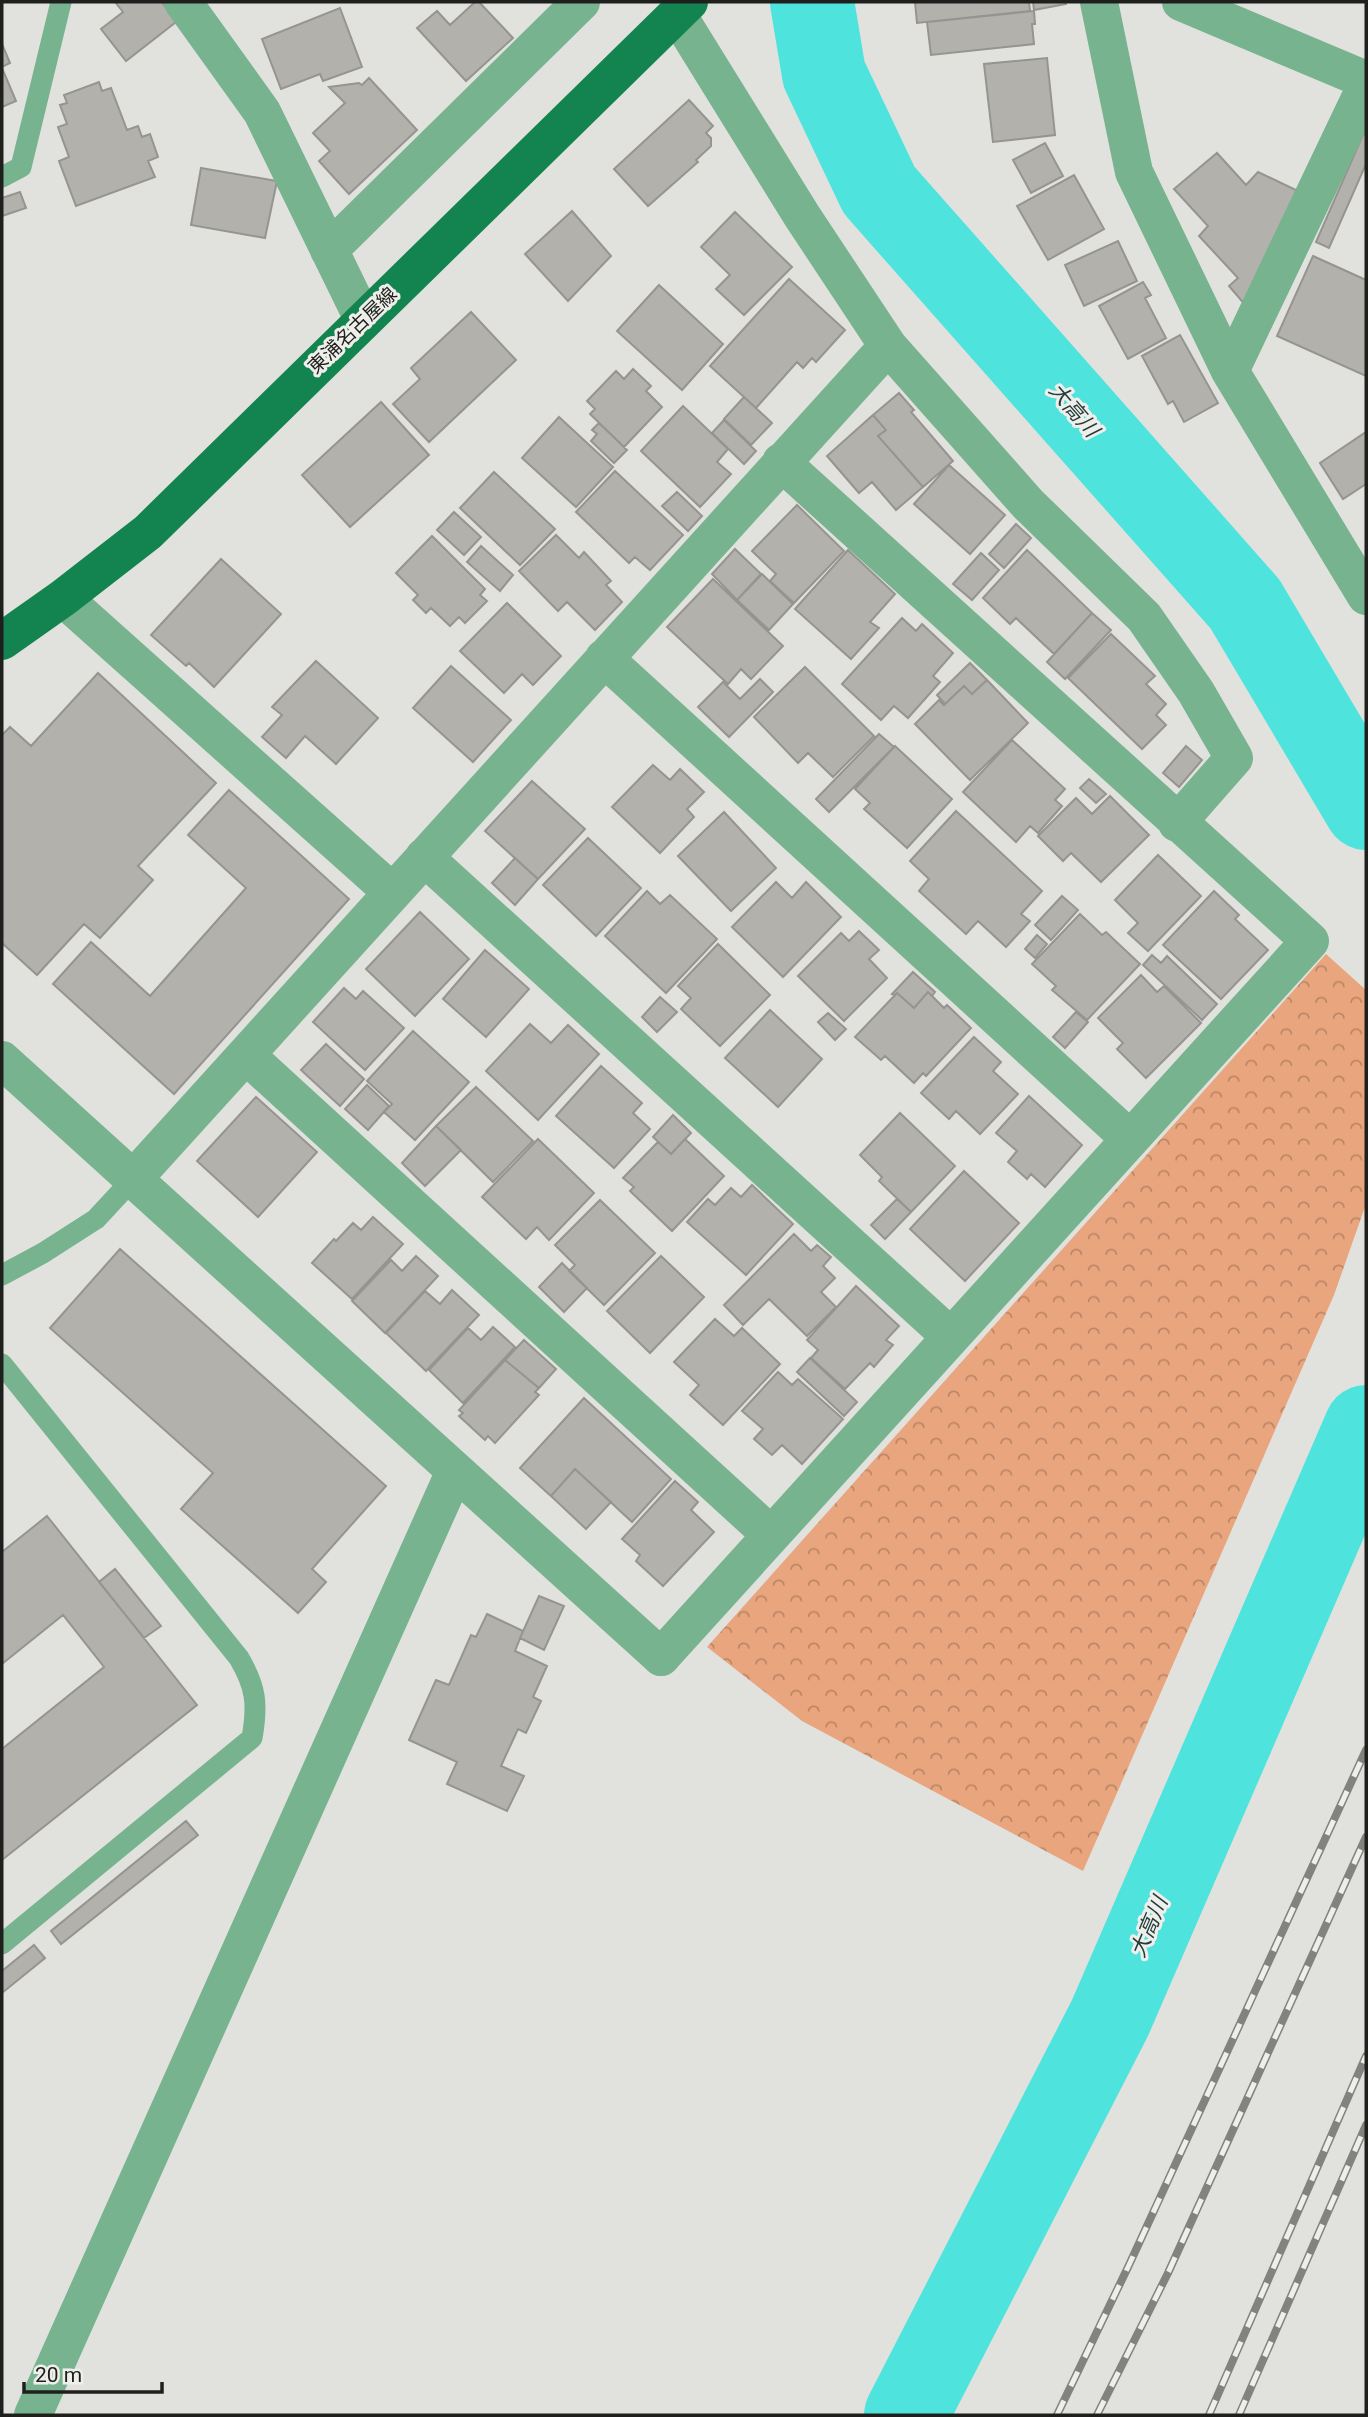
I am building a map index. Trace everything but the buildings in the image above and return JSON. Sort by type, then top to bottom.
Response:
[{"type":"main road","name":"東浦名古屋線","points":[[2,641],[148,532],[683,8]]},
{"type":"street","points":[[183,2],[262,112],[363,319]]},
{"type":"street","points":[[329,250],[581,2]]},
{"type":"street","points":[[1098,2],[1134,172],[1230,371],[1366,596]]},
{"type":"street","points":[[1181,2],[1366,80]]},
{"type":"street","points":[[683,8],[802,216],[888,346],[1028,503],[1144,617],[1196,692],[1234,758],[1177,823]]},
{"type":"street","points":[[1230,371],[1366,86]]},
{"type":"street","points":[[134,1178],[888,346]]},
{"type":"street","points":[[2,1060],[661,1657],[1310,941],[781,462]]},
{"type":"street","points":[[63,598],[392,892]]},
{"type":"street","points":[[604,658],[1129,1138]]},
{"type":"street","points":[[424,857],[951,1337]]},
{"type":"street","points":[[246,1055],[771,1535]]},
{"type":"street","points":[[33,2415],[455,1471]]},
{"type":"lane","points":[[2,177],[21,167],[61,2]]},
{"type":"lane","points":[[2,1275],[96,1219],[134,1178]]},
{"type":"lane","points":[[2,1364],[239,1658],[248,1674],[257,1708],[252,1738],[2,1944]]},
{"type":"green space","points":[[1326,954],[1366,990],[1366,1204],[1334,1295],[1083,1871],[802,1721],[707,1647]]},
{"type":"waterway","name":"大高川","points":[[812,2],[824,74],[879,190],[1245,604],[1366,808]]},
{"type":"waterway","name":"大高川","points":[[906,2415],[1110,2018],[1366,1427]]},
{"type":"railway","points":[[1057,2415],[1366,1750]]},
{"type":"railway","points":[[1097,2415],[1168,2273],[1366,1837]]},
{"type":"railway","points":[[1209,2415],[1366,2056]]},
{"type":"railway","points":[[1239,2415],[1366,2125]]}]
